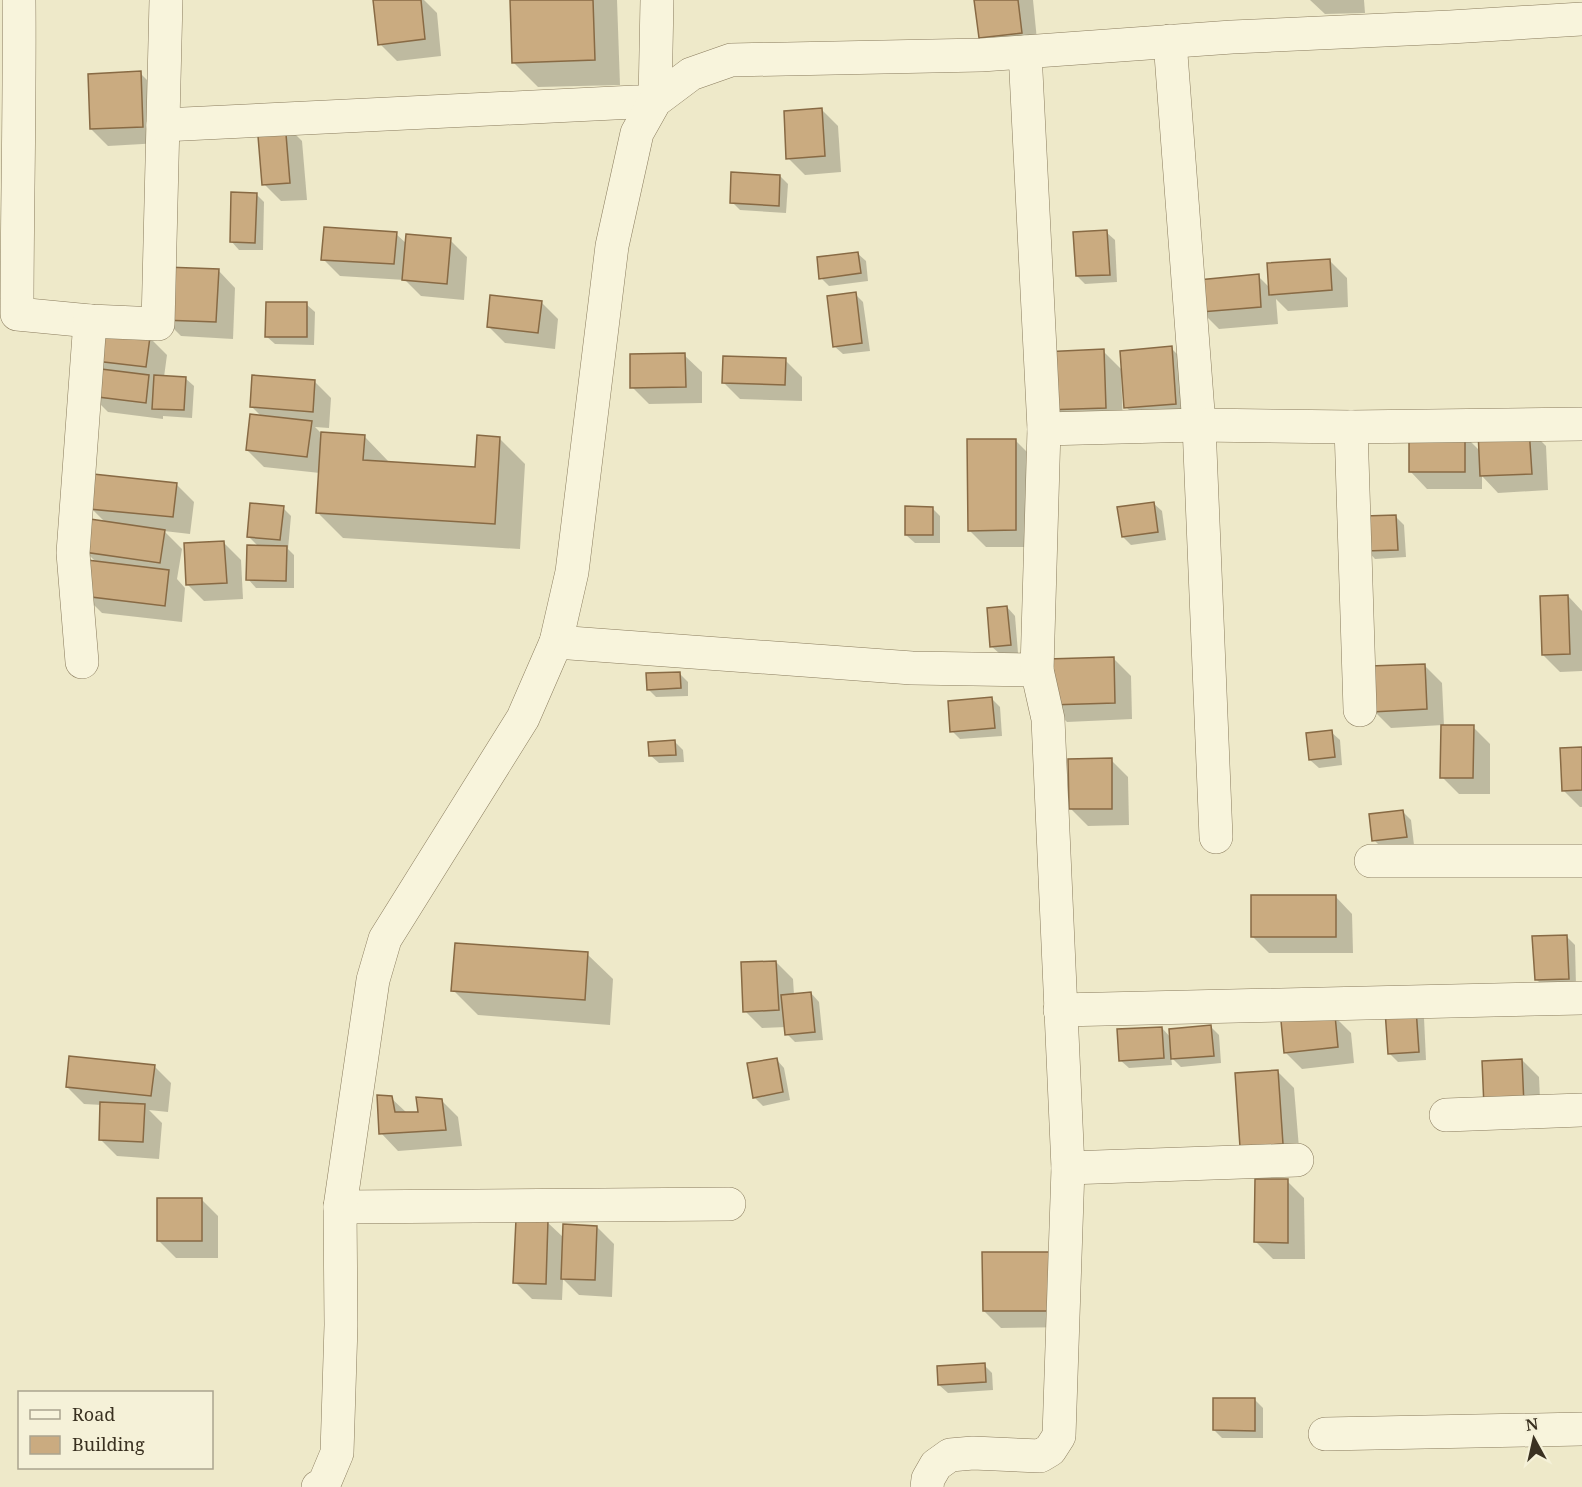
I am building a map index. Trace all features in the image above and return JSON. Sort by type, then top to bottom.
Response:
[{"type":"street","points":[[20,0],[17,314],[90,321],[158,324],[166,0]]},
{"type":"street","points":[[655,101],[657,0]]},
{"type":"street","points":[[318,1487],[324,1484],[337,1453],[341,1325],[340,1207],[373,980],[385,939],[523,717],[556,642],[572,572],[612,246],[637,133],[655,101],[691,74],[731,60],[981,55],[1170,41],[1582,19]]},
{"type":"street","points":[[1170,41],[1199,425],[1216,837]]},
{"type":"street","points":[[927,1487],[928,1479],[936,1466],[950,1455],[973,1453],[1040,1456],[1056,1444],[1059,1436],[1068,1168],[1048,719],[1037,670],[1044,429],[1025,52]]},
{"type":"street","points":[[163,125],[655,101]]},
{"type":"street","points":[[82,662],[73,553],[90,321]]},
{"type":"street","points":[[1044,429],[1199,425],[1351,427],[1582,423]]},
{"type":"street","points":[[1351,427],[1360,710]]},
{"type":"street","points":[[556,642],[912,668],[1037,670]]},
{"type":"street","points":[[1371,861],[1582,861]]},
{"type":"street","points":[[1060,1010],[1582,998]]},
{"type":"street","points":[[1446,1115],[1582,1110]]},
{"type":"street","points":[[1068,1168],[1297,1160]]},
{"type":"street","points":[[340,1207],[729,1204]]},
{"type":"street","points":[[1325,1434],[1582,1429]]},
{"type":"building","points":[[373,0],[421,0],[425,39],[378,45]]},
{"type":"building","points":[[510,0],[593,0],[595,60],[512,63]]},
{"type":"building","points":[[974,0],[1018,0],[1022,33],[979,38]]},
{"type":"building","points":[[141,71],[143,127],[90,129],[88,74]]},
{"type":"building","points":[[822,108],[825,156],[786,159],[784,111]]},
{"type":"building","points":[[285,122],[290,183],[262,185],[257,124]]},
{"type":"building","points":[[731,172],[780,175],[779,206],[730,203]]},
{"type":"building","points":[[231,192],[257,193],[255,243],[230,242]]},
{"type":"building","points":[[324,227],[397,232],[394,264],[321,260]]},
{"type":"building","points":[[1107,230],[1110,275],[1076,276],[1073,232]]},
{"type":"building","points":[[406,234],[451,238],[447,284],[402,280]]},
{"type":"building","points":[[858,252],[861,273],[819,279],[817,257]]},
{"type":"building","points":[[1330,259],[1332,290],[1269,295],[1267,263]]},
{"type":"building","points":[[165,267],[219,269],[216,322],[162,320]]},
{"type":"building","points":[[1259,274],[1261,307],[1201,312],[1198,280]]},
{"type":"building","points":[[856,292],[862,343],[833,347],[827,296]]},
{"type":"building","points":[[490,295],[542,301],[538,333],[487,327]]},
{"type":"building","points":[[266,302],[307,302],[307,337],[265,337]]},
{"type":"building","points":[[91,330],[150,337],[146,367],[87,360]]},
{"type":"building","points":[[1172,346],[1176,404],[1124,408],[1120,351]]},
{"type":"building","points":[[1104,349],[1106,408],[1044,410],[1042,352]]},
{"type":"building","points":[[685,353],[686,387],[630,388],[630,354]]},
{"type":"building","points":[[723,356],[786,358],[785,385],[722,383]]},
{"type":"building","points":[[93,368],[149,375],[146,403],[90,396]]},
{"type":"building","points":[[154,375],[186,377],[184,410],[152,409]]},
{"type":"building","points":[[252,375],[315,380],[313,412],[250,407]]},
{"type":"building","points":[[250,414],[312,421],[307,457],[246,450]]},
{"type":"building","points":[[1529,428],[1532,474],[1480,476],[1478,431]]},
{"type":"building","points":[[321,432],[365,435],[363,460],[475,467],[477,435],[500,437],[495,524],[316,513]]},
{"type":"building","points":[[1409,434],[1465,434],[1465,472],[1409,472]]},
{"type":"building","points":[[967,439],[1016,439],[1016,530],[968,531]]},
{"type":"building","points":[[93,474],[177,483],[173,517],[89,509]]},
{"type":"building","points":[[1154,502],[1158,532],[1122,537],[1117,507]]},
{"type":"building","points":[[250,503],[284,506],[280,540],[247,537]]},
{"type":"building","points":[[905,506],[933,507],[933,535],[905,535]]},
{"type":"building","points":[[1396,515],[1398,550],[1365,551],[1364,516]]},
{"type":"building","points":[[90,519],[165,530],[160,563],[84,552]]},
{"type":"building","points":[[224,541],[227,583],[186,585],[184,543]]},
{"type":"building","points":[[247,545],[287,546],[286,581],[246,580]]},
{"type":"building","points":[[87,560],[169,570],[165,606],[83,596]]},
{"type":"building","points":[[1568,595],[1570,654],[1542,655],[1540,596]]},
{"type":"building","points":[[1007,606],[1011,645],[990,647],[987,608]]},
{"type":"building","points":[[1114,657],[1115,703],[1049,705],[1047,659]]},
{"type":"building","points":[[1425,664],[1427,709],[1372,712],[1370,666]]},
{"type":"building","points":[[680,672],[681,688],[647,690],[646,673]]},
{"type":"building","points":[[992,697],[995,728],[950,732],[948,701]]},
{"type":"building","points":[[1441,725],[1474,725],[1473,778],[1440,778]]},
{"type":"building","points":[[1332,730],[1335,757],[1309,760],[1306,733]]},
{"type":"building","points":[[675,740],[676,755],[649,756],[648,742]]},
{"type":"building","points":[[1582,747],[1582,790],[1562,791],[1560,748]]},
{"type":"building","points":[[1112,758],[1112,809],[1069,809],[1068,759]]},
{"type":"building","points":[[1403,810],[1407,837],[1372,841],[1369,814]]},
{"type":"building","points":[[1251,895],[1336,895],[1336,937],[1251,937]]},
{"type":"building","points":[[1567,935],[1569,979],[1535,980],[1532,936]]},
{"type":"building","points":[[455,943],[588,952],[585,1000],[451,991]]},
{"type":"building","points":[[776,961],[779,1010],[743,1012],[741,962]]},
{"type":"building","points":[[811,992],[815,1032],[785,1035],[781,995]]},
{"type":"building","points":[[1416,1008],[1419,1052],[1388,1054],[1385,1010]]},
{"type":"building","points":[[1335,1015],[1338,1047],[1284,1053],[1281,1021]]},
{"type":"building","points":[[1211,1025],[1214,1056],[1171,1059],[1169,1029]]},
{"type":"building","points":[[1162,1027],[1164,1058],[1119,1061],[1117,1029]]},
{"type":"building","points":[[69,1056],[155,1065],[151,1096],[66,1087]]},
{"type":"building","points":[[777,1058],[783,1092],[753,1098],[747,1063]]},
{"type":"building","points":[[1522,1059],[1524,1105],[1484,1107],[1482,1061]]},
{"type":"building","points":[[1278,1070],[1283,1144],[1240,1147],[1235,1073]]},
{"type":"building","points":[[377,1095],[392,1096],[395,1112],[418,1112],[416,1097],[442,1099],[446,1130],[379,1134]]},
{"type":"building","points":[[100,1102],[145,1104],[143,1142],[99,1140]]},
{"type":"building","points":[[1255,1179],[1288,1179],[1288,1243],[1254,1242]]},
{"type":"building","points":[[157,1198],[202,1198],[202,1241],[157,1241]]},
{"type":"building","points":[[516,1219],[548,1220],[546,1284],[513,1283]]},
{"type":"building","points":[[563,1224],[597,1226],[595,1280],[561,1279]]},
{"type":"building","points":[[982,1252],[1060,1252],[1061,1311],[983,1311]]},
{"type":"building","points":[[985,1363],[986,1382],[938,1385],[937,1366]]},
{"type":"building","points":[[1213,1398],[1255,1398],[1255,1431],[1213,1430]]}]
